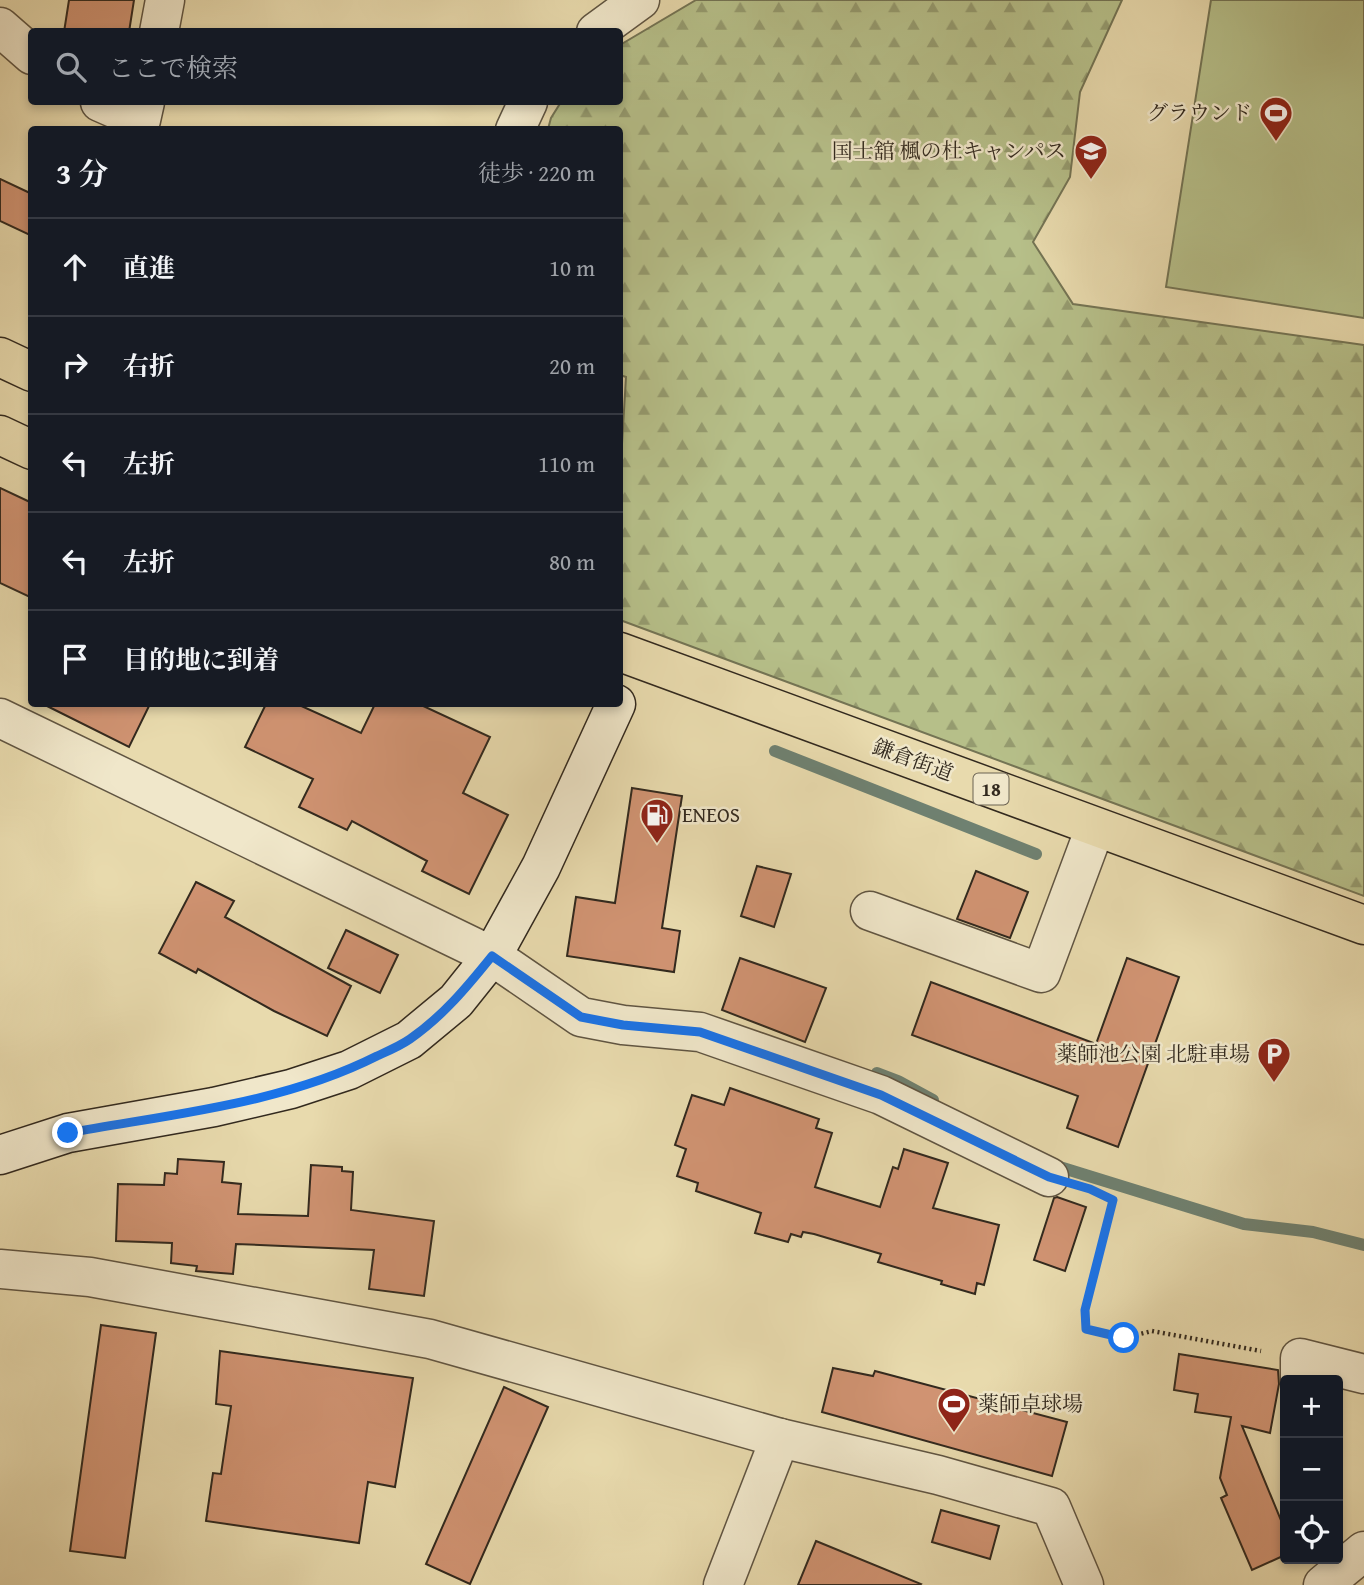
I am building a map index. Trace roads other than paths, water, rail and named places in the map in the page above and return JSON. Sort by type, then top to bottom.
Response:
[{"type":"main road","points":[[0,357],[28,370]]},
{"type":"main road","points":[[0,435],[28,448]]},
{"type":"main road","name":"鎌倉街道","points":[[628,654],[1364,925]]},
{"type":"street","points":[[160,28],[165,0]]},
{"type":"street","points":[[602,28],[640,0]]},
{"type":"street","points":[[0,27],[28,52]]},
{"type":"street","points":[[107,105],[141,120],[144,105]]},
{"type":"street","points":[[517,126],[526,105]]},
{"type":"street","points":[[623,680],[628,654]]},
{"type":"street","points":[[0,1155],[68,1133],[214,1107],[291,1089],[349,1070],[409,1040],[456,1001],[492,956],[541,867],[614,707]]},
{"type":"street","points":[[0,718],[492,956],[581,1017],[623,1025],[700,1032],[881,1095],[1049,1177]]},
{"type":"street","points":[[870,911],[1041,973],[1095,828]]},
{"type":"street","points":[[0,1269],[90,1277],[430,1339],[780,1438],[938,1475],[1051,1507],[1084,1585]]},
{"type":"street","points":[[1300,1369],[1364,1374]]},
{"type":"street","points":[[723,1585],[780,1438]]},
{"type":"street","points":[[1323,1585],[1364,1551]]},
{"type":"street","points":[[1310,1564],[1314,1585]]},
{"type":"waterway","points":[[775,751],[1036,854]]},
{"type":"waterway","points":[[877,1073],[933,1100]]},
{"type":"waterway","points":[[1050,1164],[1244,1224],[1313,1232],[1364,1245]]},
{"type":"place","name":"グラウンド","points":[[1276,143]]},
{"type":"place","name":"国士舘 楓の杜キャンパス","points":[[1091,181]]},
{"type":"place","name":"ENEOS","points":[[657,845]]},
{"type":"place","name":"薬師池公園 北駐車場","points":[[1274,1084]]},
{"type":"place","name":"薬師卓球場","points":[[954,1434]]}]
